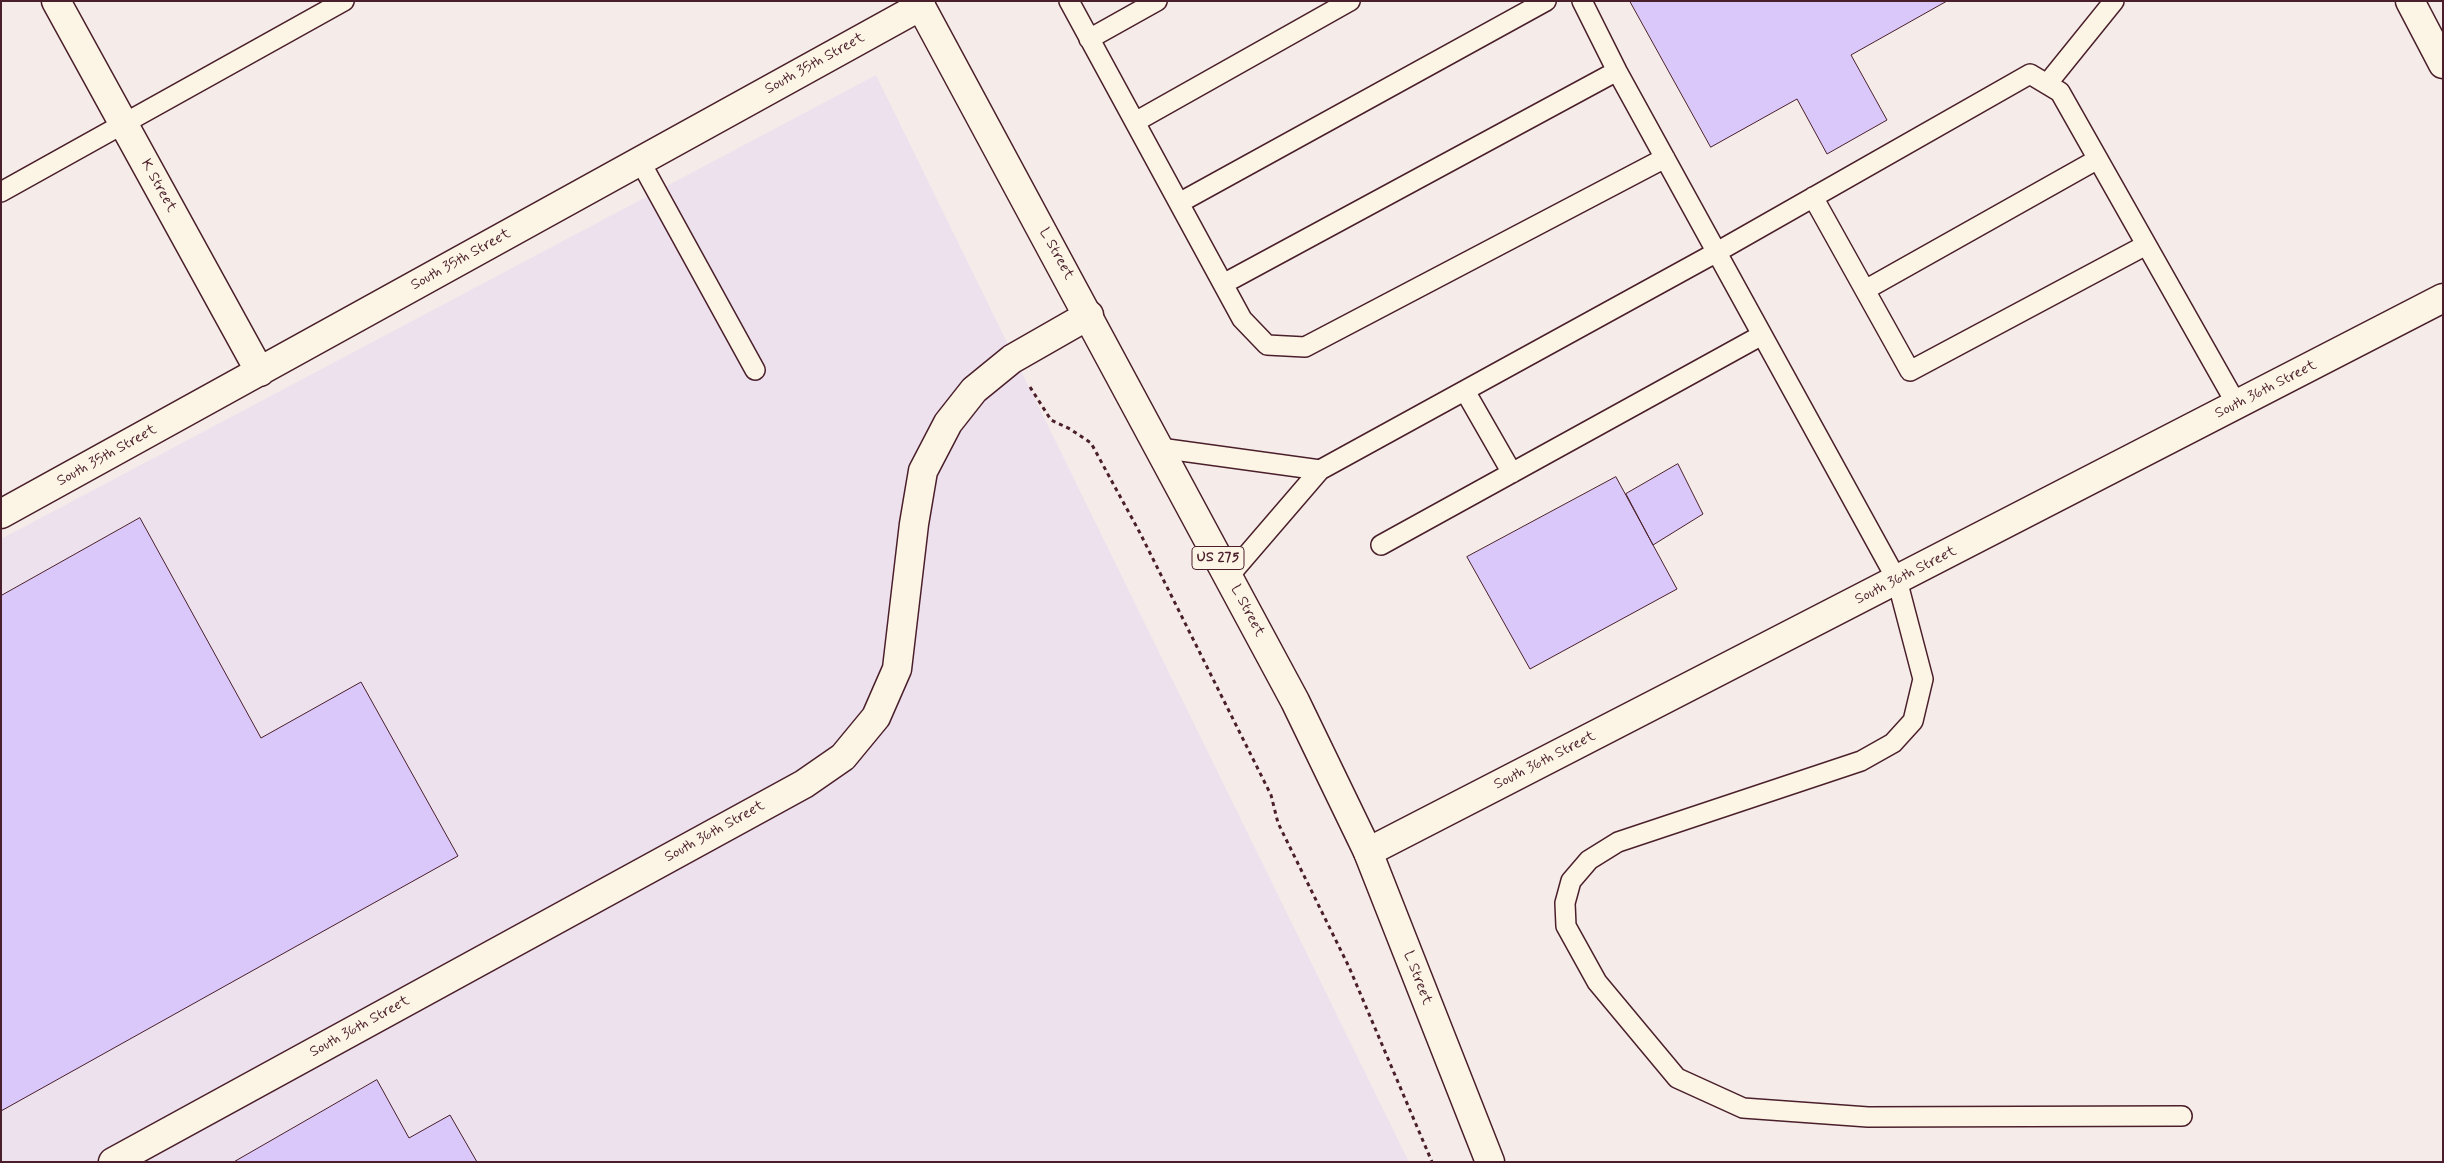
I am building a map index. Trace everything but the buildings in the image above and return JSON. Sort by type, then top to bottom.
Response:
[{"type":"street","name":"K Street","points":[[56,1],[260,372]]},
{"type":"street","points":[[2410,1],[2443,64]]},
{"type":"street","name":"South 35th Street","points":[[1,514],[923,3]]},
{"type":"street","name":"L Street","points":[[923,3],[1295,701],[1368,852],[1490,1162]]},
{"type":"street","name":"South 36th Street","points":[[1368,852],[2443,298]]},
{"type":"street","name":"South 36th Street","points":[[113,1162],[804,784],[843,757],[876,717],[897,669],[914,524],[923,471],[948,423],[974,390],[1012,359],[1089,315]]},
{"type":"lane","points":[[1,192],[344,1]]},
{"type":"lane","points":[[1069,1],[1242,320],[1267,345],[1305,347],[1665,158]]},
{"type":"lane","points":[[1089,39],[1157,1]]},
{"type":"lane","points":[[1135,122],[1350,1]]},
{"type":"lane","points":[[1179,203],[1546,1]]},
{"type":"lane","points":[[1582,1],[1617,71],[1897,580],[1924,679],[1913,720],[1893,743],[1861,761],[1618,842],[1589,860],[1572,881],[1564,904],[1566,926],[1597,982],[1677,1078],[1743,1108],[1868,1117],[2182,1116]]},
{"type":"lane","points":[[2047,84],[2114,1]]},
{"type":"lane","points":[[1224,284],[1617,71]]},
{"type":"lane","points":[[1228,577],[1320,470],[1717,252],[2030,74],[2060,92],[2237,405]]},
{"type":"lane","points":[[1865,290],[2098,159]]},
{"type":"lane","points":[[640,161],[755,370]]},
{"type":"lane","points":[[1813,197],[1910,371],[2146,245]]},
{"type":"lane","points":[[1381,545],[1762,335]]},
{"type":"lane","points":[[1466,391],[1512,473]]},
{"type":"lane","points":[[1160,448],[1320,470]]},
{"type":"path","points":[[1012,359],[1051,420],[1070,429],[1091,443],[1140,533],[1271,795],[1278,823],[1349,967],[1432,1162]]},
{"type":"shaded area","points":[[876,75],[1409,1162],[1,1162],[1,539]]}]
